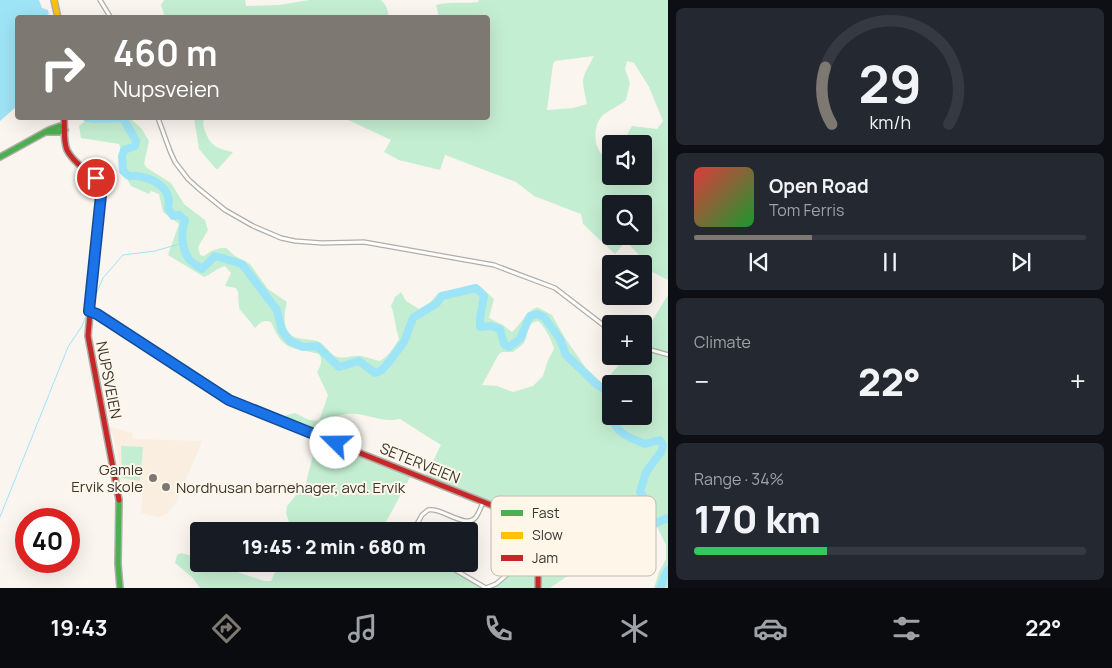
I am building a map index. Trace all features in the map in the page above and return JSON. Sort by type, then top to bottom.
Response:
[{"type":"main road","points":[[54,0],[57,15]]},
{"type":"main road","name":"NUPSVEIEN","points":[[64,120],[65,142],[70,156],[92,174],[101,190],[89,311],[90,346],[119,500],[118,564],[120,588]]},
{"type":"main road","points":[[0,157],[45,132],[65,130]]},
{"type":"main road","name":"SETERVEIEN","points":[[89,311],[97,314],[211,389],[238,404],[491,506]]},
{"type":"street","points":[[100,0],[109,15]]},
{"type":"street","points":[[159,120],[170,151],[188,179],[225,210],[253,226],[280,238],[295,241],[322,243],[364,242],[494,265],[555,288],[602,324]]},
{"type":"street","points":[[652,351],[668,356]]},
{"type":"street","points":[[418,522],[428,510],[438,510],[464,521],[470,521],[475,518],[483,502]]},
{"type":"street","points":[[459,572],[486,588],[496,584],[505,576]]},
{"type":"shaded area","points":[[107,426],[132,433],[133,439],[202,441],[177,501],[167,514],[159,517],[141,513],[143,484],[117,481],[119,461],[113,436]]},
{"type":"green space","points":[[164,0],[245,0],[246,6],[279,5],[309,0],[381,0],[387,8],[388,15],[164,15],[161,5]]},
{"type":"green space","points":[[479,0],[668,0],[668,280],[652,272],[652,255],[639,255],[630,245],[652,245],[652,195],[602,195],[602,242],[583,224],[581,214],[534,196],[516,182],[445,155],[440,170],[399,160],[384,152],[391,140],[348,120],[490,120],[490,15],[438,15],[436,5],[478,2]],"holes":[[[594,56],[583,79],[587,104],[573,108],[547,110],[555,61]],[[627,61],[634,63],[649,87],[663,121],[657,129],[632,126],[627,135],[652,135],[652,185],[602,185],[602,155],[596,143],[596,128],[605,113],[626,100],[630,83],[625,69]]]},
{"type":"green space","points":[[86,120],[132,120],[142,129],[149,141],[144,164],[147,168],[171,183],[184,204],[205,220],[208,230],[198,247],[200,255],[204,256],[211,251],[226,248],[235,256],[250,264],[268,289],[287,302],[285,323],[289,332],[298,338],[320,342],[338,357],[361,356],[380,361],[389,354],[399,339],[391,306],[395,297],[401,292],[406,301],[419,309],[430,303],[438,293],[477,285],[494,299],[489,318],[512,332],[529,312],[537,307],[552,315],[586,368],[602,383],[602,425],[652,425],[652,375],[610,375],[619,365],[652,365],[652,320],[668,295],[668,588],[654,588],[666,559],[666,545],[656,526],[656,496],[491,496],[491,505],[425,477],[441,445],[400,419],[384,420],[362,415],[346,414],[337,416],[329,434],[329,436],[347,445],[413,472],[386,522],[289,522],[286,513],[287,506],[306,483],[312,459],[321,437],[280,417],[295,413],[309,420],[319,421],[328,395],[317,372],[321,363],[319,354],[289,347],[280,339],[271,322],[264,321],[255,328],[239,308],[236,288],[225,286],[231,273],[225,266],[204,277],[168,255],[179,224],[163,212],[159,194],[151,191],[149,194],[131,186],[125,175],[123,156],[119,144],[81,138],[79,126]],"holes":[[[538,321],[548,334],[554,349],[543,376],[533,386],[513,392],[497,386],[482,385],[499,354],[502,352],[513,352],[523,344],[531,324]]]},
{"type":"green space","points":[[194,120],[204,120],[204,127],[208,138],[213,144],[233,152],[216,169],[199,149]]},
{"type":"green space","points":[[605,245],[623,245],[615,254]]},
{"type":"green space","points":[[121,446],[143,447],[140,481],[122,478]]},
{"type":"green space","points":[[181,553],[190,556],[190,572],[238,572],[264,581],[271,581],[275,572],[458,572],[485,588],[200,588],[192,577],[175,563],[177,555]]},
{"type":"green space","points":[[506,576],[567,576],[550,588],[486,588],[497,584]]},
{"type":"water","points":[[0,0],[39,0],[42,8],[48,10],[49,14],[15,15],[15,108],[0,121]]},
{"type":"waterway","points":[[124,120],[136,141],[135,146],[124,150],[122,156],[123,171],[129,176],[150,179],[165,190],[168,195],[168,208],[173,216],[179,215],[185,220],[182,234],[186,255],[202,269],[215,256],[242,264],[277,310],[282,331],[290,341],[303,347],[317,346],[339,367],[359,361],[375,373],[382,370],[404,342],[413,318],[437,303],[442,296],[476,288],[484,296],[480,327],[491,326],[500,329],[504,344],[509,347],[520,339],[530,316],[537,314],[544,317],[560,339],[566,355],[602,388]]},
{"type":"waterway","points":[[93,301],[103,278],[123,255],[155,251],[183,243]]},
{"type":"waterway","points":[[0,517],[68,347],[82,326],[87,314]]},
{"type":"waterway","points":[[616,425],[619,431],[635,440],[645,444],[660,440],[663,445],[661,452],[646,472],[640,492],[643,496]]},
{"type":"waterway","points":[[656,522],[668,518]]},
{"type":"waterway","points":[[660,588],[668,570]]},
{"type":"traffic: fast","points":[[0,157],[49,130],[60,126],[65,130]]},
{"type":"traffic: fast","points":[[46,132],[65,130]]},
{"type":"traffic: fast","points":[[119,500],[118,564],[120,588]]},
{"type":"traffic: slow","points":[[54,0],[57,15]]},
{"type":"traffic: slow","points":[[89,311],[97,314],[201,383],[237,404],[274,419]]},
{"type":"traffic: jam","points":[[64,120],[67,150],[75,161],[94,179],[101,190],[88,336],[119,500]]},
{"type":"traffic: jam","points":[[274,419],[491,505]]},
{"type":"traffic: jam","points":[[538,576],[538,588]]},
{"type":"place","name":"Gamle Ervik skole","points":[[153,478]]},
{"type":"place","name":"Nordhusan barnehager, avd. Ervik","points":[[166,487]]},
{"type":"route","points":[[96,178],[100,186],[101,195],[89,311],[97,314],[229,400],[336,443]]}]
